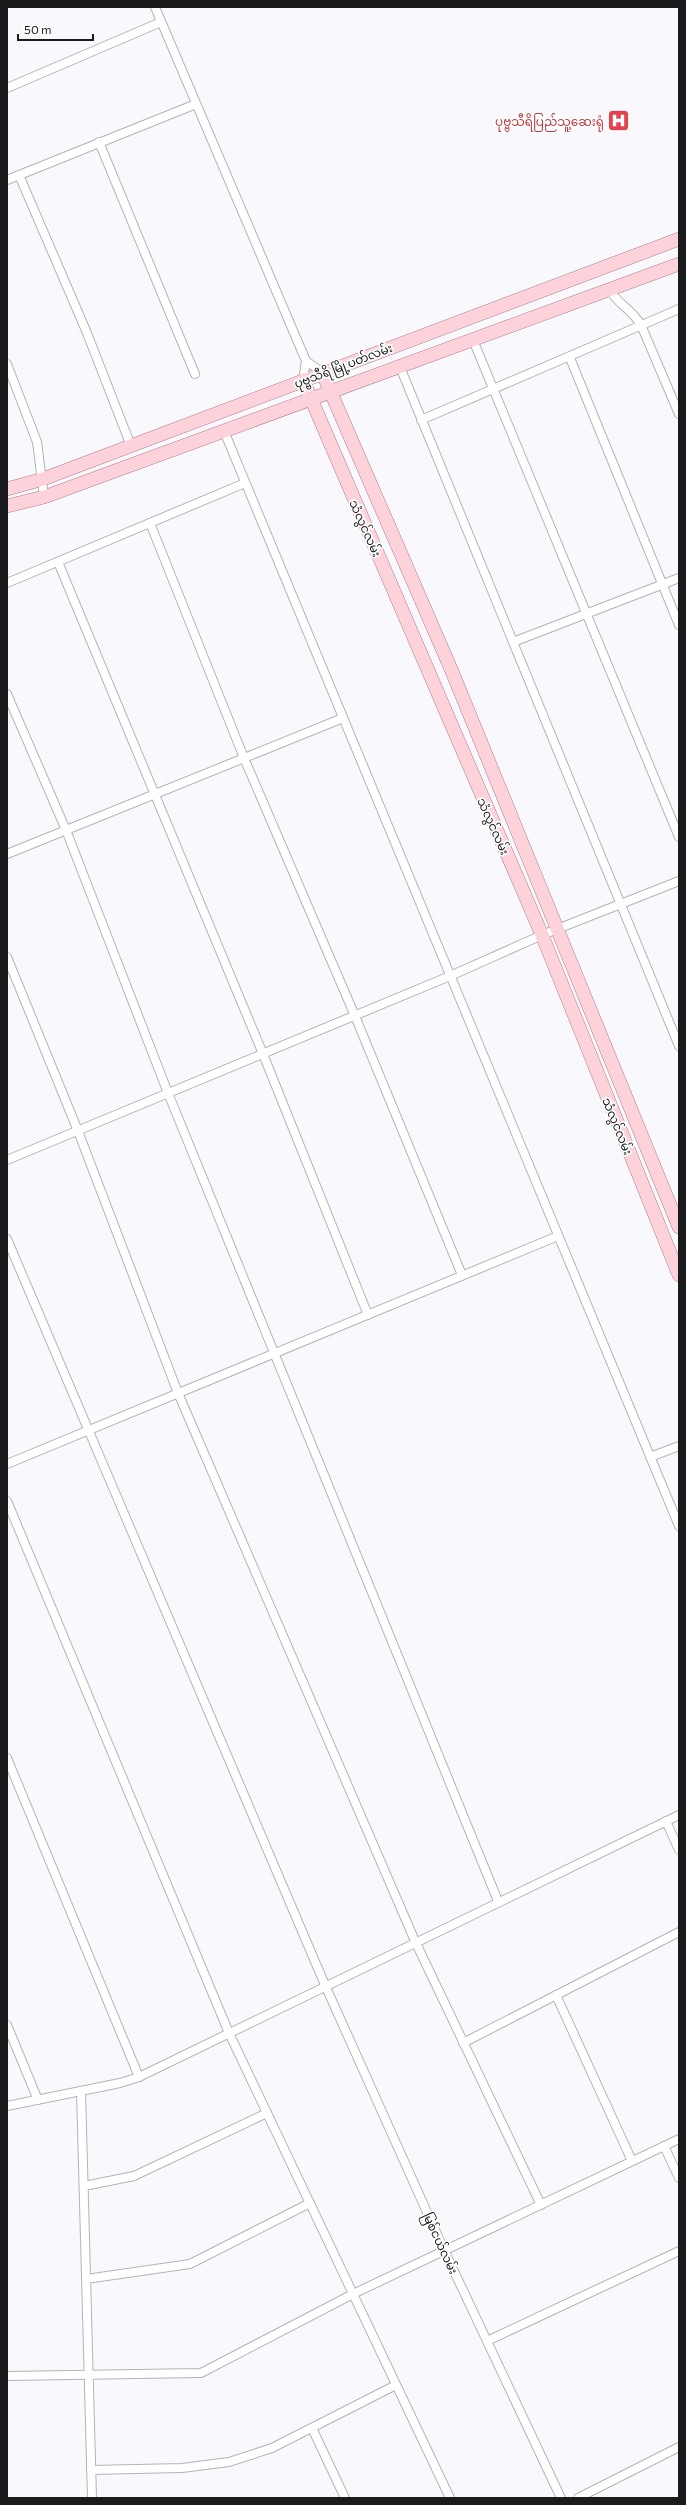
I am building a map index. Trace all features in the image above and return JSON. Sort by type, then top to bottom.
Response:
[{"type":"main road","name":"ပုဗ္ဗသီရိ မြို့ပတ်လမ်း","points":[[7,489],[43,479],[322,372],[679,239]]},
{"type":"main road","name":"ပုဗ္ဗသီရိ မြို့ပတ်လမ်း","points":[[7,506],[44,497],[679,264]]},
{"type":"main road","name":"သံလွင်လမ်း","points":[[322,372],[452,670],[679,1227]]},
{"type":"main road","name":"သံလွင်လမ်း","points":[[303,380],[310,400],[542,935],[679,1275]]},
{"type":"street","points":[[155,7],[306,361],[303,380]]},
{"type":"street","points":[[7,88],[161,22]]},
{"type":"street","points":[[7,180],[196,104]]},
{"type":"street","points":[[99,142],[195,374]]},
{"type":"street","points":[[19,175],[87,333],[131,446]]},
{"type":"street","points":[[610,290],[615,298],[634,313],[641,325],[679,414]]},
{"type":"street","points":[[421,420],[570,358],[679,309]]},
{"type":"street","points":[[473,340],[679,837]]},
{"type":"street","points":[[570,358],[679,626]]},
{"type":"street","points":[[306,361],[322,372]]},
{"type":"street","points":[[7,364],[37,442],[43,479],[44,497]]},
{"type":"street","points":[[400,367],[679,1046]]},
{"type":"street","points":[[224,431],[679,1526]]},
{"type":"street","points":[[7,583],[246,483]]},
{"type":"street","points":[[150,523],[244,758],[355,1016],[462,1276]]},
{"type":"street","points":[[58,562],[263,1054],[368,1315]]},
{"type":"street","points":[[513,642],[587,615],[679,578]]},
{"type":"street","points":[[7,694],[66,830],[168,1094],[498,1901]]},
{"type":"street","points":[[7,854],[343,718]]},
{"type":"street","points":[[7,1160],[355,1016],[542,935],[559,930],[679,881]]},
{"type":"street","points":[[7,957],[78,1131],[178,1393],[415,1941],[541,2205]]},
{"type":"street","points":[[7,1464],[558,1236]]},
{"type":"street","name":"မြစ်ငယ်လမ်း","points":[[7,1239],[87,1431],[325,1985],[444,2250],[562,2498]]},
{"type":"street","points":[[650,1458],[679,1446]]},
{"type":"street","points":[[7,1501],[228,2033],[450,2498]]},
{"type":"street","points":[[7,1758],[139,2077]]},
{"type":"street","points":[[7,2106],[120,2083],[139,2077],[415,1941],[679,1815]]},
{"type":"street","points":[[666,1821],[679,1850]]},
{"type":"street","points":[[463,2042],[679,1932]]},
{"type":"street","points":[[556,1995],[632,2161]]},
{"type":"street","points":[[7,2025],[38,2100]]},
{"type":"street","points":[[81,2091],[92,2498]]},
{"type":"street","points":[[84,2186],[134,2176],[267,2113]]},
{"type":"street","points":[[7,2376],[89,2376],[201,2373],[353,2294],[679,2139]]},
{"type":"street","points":[[664,2146],[679,2178]]},
{"type":"street","points":[[86,2279],[190,2264],[310,2204]]},
{"type":"street","points":[[487,2341],[679,2251]]},
{"type":"street","points":[[92,2470],[182,2468],[229,2462],[272,2448],[396,2385]]},
{"type":"street","points":[[312,2428],[345,2498]]},
{"type":"street","points":[[578,2498],[679,2447]]},
{"type":"place","name":"ပုဗ္ဗသီရိပြည်သူ့ဆေးရုံ","points":[[619,121]]}]
